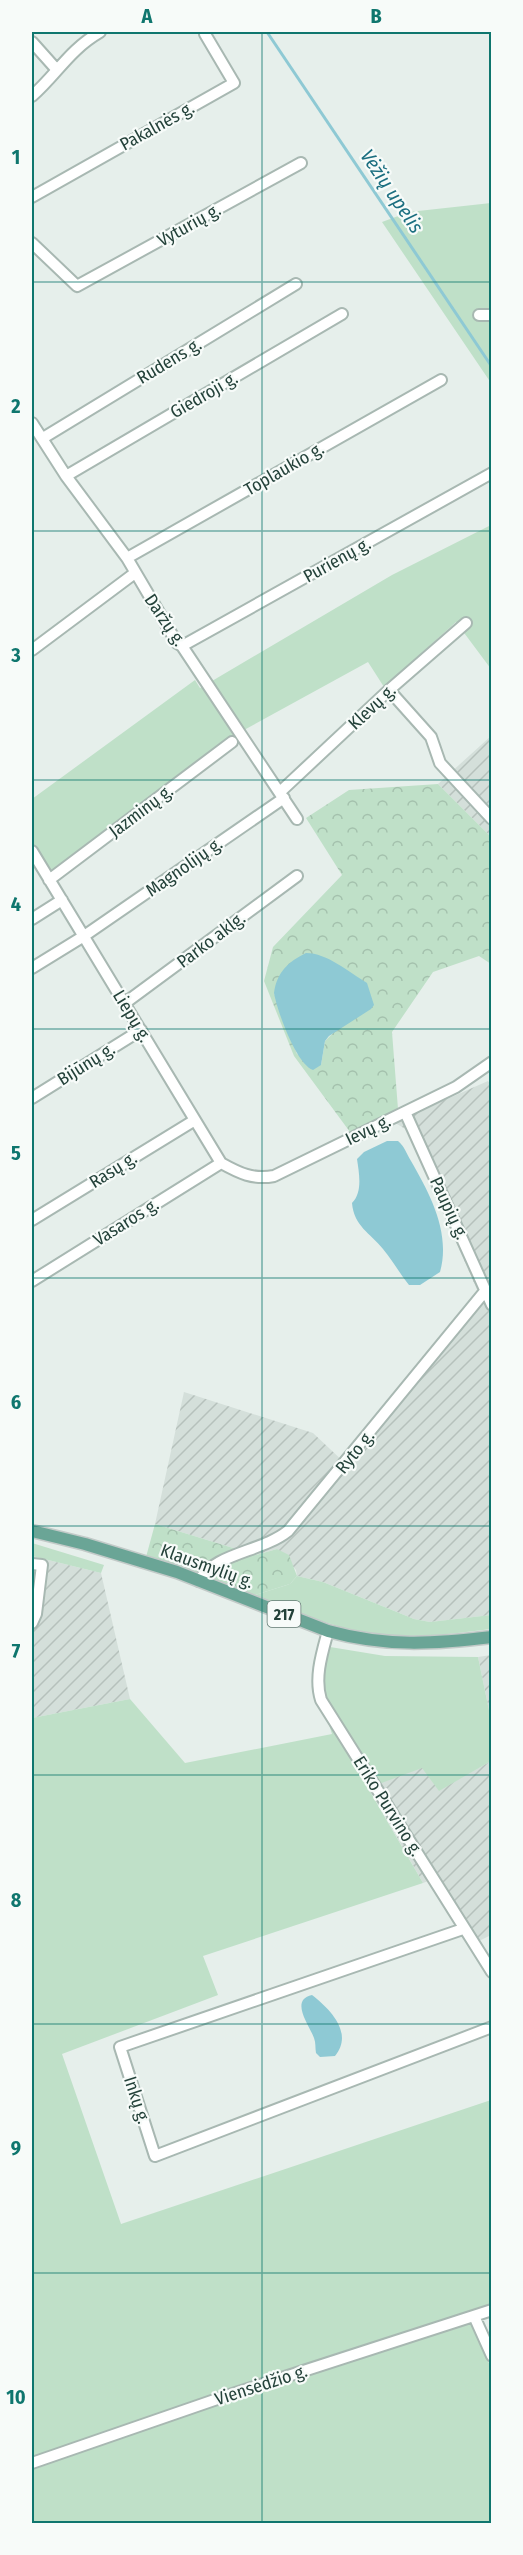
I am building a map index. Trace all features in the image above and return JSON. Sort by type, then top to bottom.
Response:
[{"type":"main road","name":"Klausmylių g.","points":[[32,1531],[85,1544],[199,1581],[328,1631],[352,1638],[395,1644],[435,1643],[492,1637]]},
{"type":"street","points":[[32,96],[48,82],[71,52],[99,32]]},
{"type":"street","name":"Pakalnės g.","points":[[32,197],[234,83],[205,34]]},
{"type":"street","points":[[32,42],[57,70]]},
{"type":"street","name":"Vyturių g.","points":[[32,243],[77,286],[301,163]]},
{"type":"street","name":"Rudens g.","points":[[43,438],[296,284]]},
{"type":"street","name":"Giedroji g.","points":[[66,476],[342,314]]},
{"type":"street","points":[[479,315],[492,315]]},
{"type":"street","name":"Toplaukio g.","points":[[126,558],[441,380]]},
{"type":"street","name":"Daržų g.","points":[[32,423],[66,476],[126,558],[177,643],[183,646],[297,819]]},
{"type":"street","name":"Purienų g.","points":[[183,646],[492,473]]},
{"type":"street","points":[[32,650],[135,573]]},
{"type":"street","name":"Klevų g.","points":[[282,795],[389,690],[466,623]]},
{"type":"street","points":[[389,690],[431,737],[440,763],[492,819]]},
{"type":"street","name":"Jazminų g.","points":[[49,880],[232,742]]},
{"type":"street","name":"Magnolijų g.","points":[[32,968],[84,936],[282,795]]},
{"type":"street","name":"Liepų g.","points":[[32,851],[221,1163],[239,1173]]},
{"type":"street","name":"Parko aklg.","points":[[125,1003],[297,876]]},
{"type":"street","points":[[32,919],[62,900]]},
{"type":"street","name":"Bijūnų g.","points":[[32,1098],[141,1030]]},
{"type":"street","name":"Ievų g.","points":[[239,1173],[253,1178],[274,1176],[456,1087],[492,1062]]},
{"type":"street","name":"Paupių g.","points":[[405,1112],[492,1305]]},
{"type":"street","name":"Rasų g.","points":[[32,1220],[195,1120]]},
{"type":"street","name":"Vasaros g.","points":[[32,1281],[221,1163]]},
{"type":"street","name":"Ryto g.","points":[[199,1581],[211,1566],[270,1543],[288,1531],[486,1290]]},
{"type":"street","points":[[32,1564],[42,1565],[36,1614],[32,1623]]},
{"type":"street","name":"Eriko Purvino g.","points":[[328,1631],[317,1688],[321,1700],[492,1972]]},
{"type":"street","name":"Inkų g.","points":[[463,1929],[120,2047],[155,2156],[492,2026]]},
{"type":"street","name":"Viensėdžio g.","points":[[32,2463],[226,2396],[492,2310]]},
{"type":"street","points":[[474,2316],[492,2356]]},
{"type":"shaded area","points":[[491,736],[491,837],[438,784]]},
{"type":"shaded area","points":[[488,1081],[492,1086],[491,1615],[430,1622],[414,1619],[323,1582],[297,1576],[296,1570],[277,1549],[256,1555],[155,1524],[184,1392],[313,1433],[347,1465],[482,1301],[407,1130],[397,1124],[392,1124],[386,1115],[398,1109],[438,1103]]},
{"type":"shaded area","points":[[32,1556],[101,1573],[130,1699],[32,1718]]},
{"type":"shaded area","points":[[491,1655],[491,1720],[478,1657]]},
{"type":"shaded area","points":[[491,1761],[491,1935],[479,1941],[439,1877],[423,1883],[368,1787],[423,1767],[439,1790]]},
{"type":"green space","points":[[491,203],[491,383],[382,222],[409,212]]},
{"type":"green space","points":[[491,525],[491,669],[456,622],[384,687],[368,662],[244,730],[212,681],[392,575]]},
{"type":"green space","points":[[195,680],[200,688],[205,686],[238,734],[51,872],[32,842],[32,799]]},
{"type":"green space","points":[[438,784],[491,837],[491,964],[479,956],[433,972],[392,1032],[398,1109],[350,1132],[294,1056],[264,981],[273,947],[342,875],[306,818],[349,790]],"holes":[[[274,993],[336,1030],[325,1041],[321,1065],[297,1054]]]},
{"type":"green space","points":[[155,1524],[256,1555],[277,1549],[289,1555],[297,1576],[290,1584],[255,1595],[146,1557]]},
{"type":"green space","points":[[32,1543],[104,1565],[101,1573],[32,1556]]},
{"type":"green space","points":[[297,1576],[323,1582],[414,1619],[430,1622],[491,1615],[491,1629],[416,1636],[360,1632],[330,1624],[255,1595],[290,1584]]},
{"type":"green space","points":[[324,1646],[385,1656],[478,1657],[491,1720],[491,1761],[439,1791],[422,1768],[368,1788],[423,1883],[203,1956],[218,1995],[62,2054],[121,2224],[491,2100],[491,2308],[469,2315],[491,2368],[491,2523],[32,2524],[32,1718],[130,1699],[185,1763],[332,1734],[317,1688]]},
{"type":"water","points":[[306,953],[322,956],[367,983],[374,1005],[329,1036],[325,1041],[321,1065],[313,1070],[300,1058],[294,1047],[283,1023],[274,993],[284,968]]},
{"type":"water","points":[[387,1141],[398,1141],[404,1148],[425,1187],[441,1228],[443,1257],[440,1272],[420,1285],[409,1285],[383,1249],[363,1229],[353,1211],[352,1203],[358,1193],[359,1182],[357,1159],[364,1152]]},
{"type":"water","points":[[312,1995],[332,2014],[341,2030],[342,2039],[335,2056],[320,2057],[316,2053],[315,2040],[301,2008],[305,1998]]},
{"type":"waterway","name":"Vėžių upelis","points":[[267,32],[492,367]]}]
